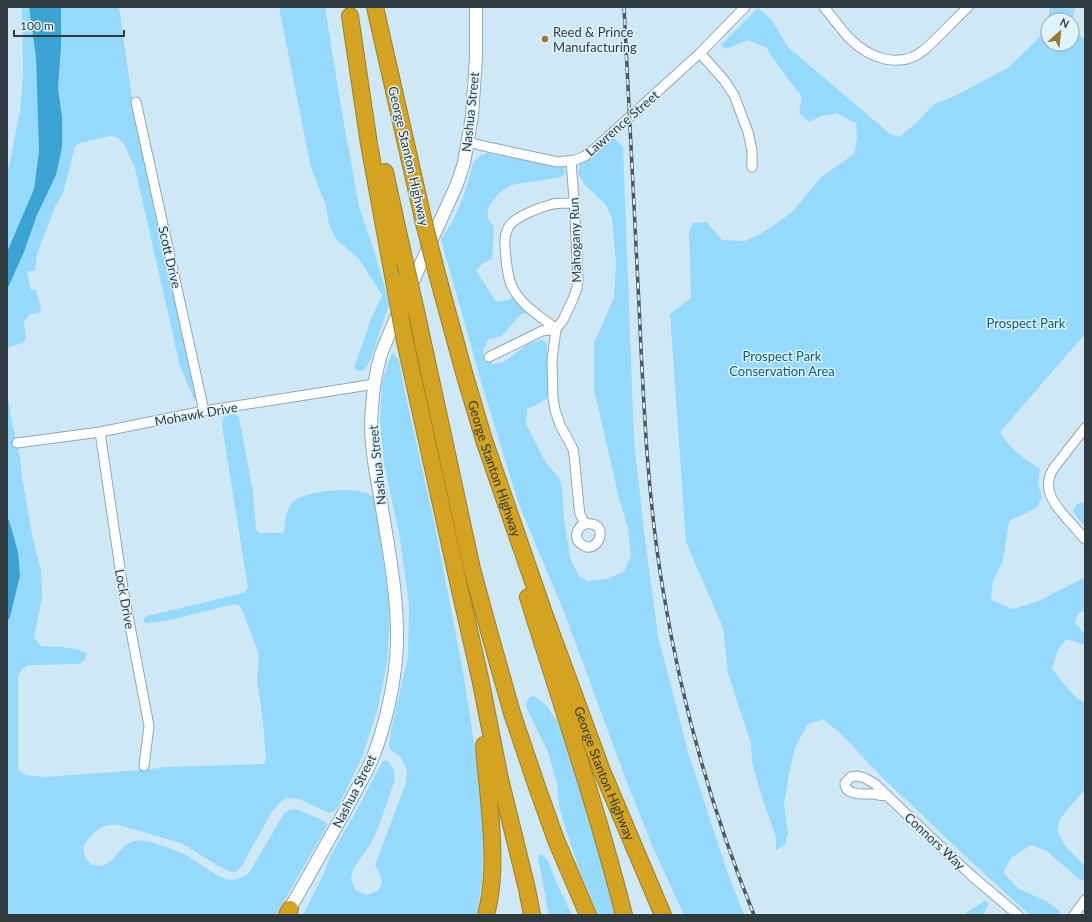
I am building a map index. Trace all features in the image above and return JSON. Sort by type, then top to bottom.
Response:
[{"type":"highway","name":"George Stanton Highway","points":[[375,7],[424,223],[484,440],[567,677],[602,771],[663,915]]},
{"type":"highway","name":"George Stanton Highway","points":[[349,12],[472,569],[512,713],[556,840],[588,915]]},
{"type":"highway","points":[[349,12],[369,144],[406,341],[500,780],[532,915]]},
{"type":"highway","points":[[484,440],[510,540],[614,873],[624,915]]},
{"type":"highway","points":[[473,650],[489,792],[493,850],[492,881],[489,905],[486,915]]},
{"type":"main road","name":"Nashua Street","points":[[288,913],[370,763],[376,749],[391,694],[397,643],[395,597],[374,465],[372,408],[381,354],[457,184],[464,163],[472,116],[476,63],[476,7]]},
{"type":"street","name":"Lawrence Street","points":[[468,142],[558,162],[571,161],[585,156],[700,53],[745,7]]},
{"type":"street","points":[[824,7],[850,38],[862,49],[884,60],[894,61],[908,59],[923,51],[968,7]]},
{"type":"street","points":[[700,53],[724,80],[734,95],[748,132],[752,151],[752,167]]},
{"type":"street","name":"Scott Drive","points":[[136,102],[204,411]]},
{"type":"street","name":"Mahogany Run","points":[[571,161],[578,279],[573,300],[563,320],[556,328],[552,360],[553,398],[560,425],[573,449],[580,514],[585,524]]},
{"type":"street","points":[[556,328],[528,307],[514,290],[507,267],[504,239],[507,229],[519,217],[553,204],[574,203]]},
{"type":"street","points":[[489,356],[542,331],[556,328]]},
{"type":"street","name":"Mohawk Drive","points":[[17,443],[100,432],[204,411],[375,384]]},
{"type":"street","points":[[1085,428],[1052,472],[1049,488],[1054,504],[1085,539]]},
{"type":"street","name":"Lock Drive","points":[[100,432],[122,589],[149,726],[144,766]]},
{"type":"street","name":"Connors Way","points":[[887,796],[920,828],[1018,915]]},
{"type":"street","points":[[1074,915],[1085,900]]},
{"type":"green space","points":[[22,7],[29,7],[36,58],[39,151],[34,189],[7,252],[7,177],[20,111],[23,77]]},
{"type":"green space","points":[[61,7],[119,7],[135,120],[197,398],[195,399],[180,366],[135,168],[124,144],[117,137],[110,136],[80,143],[75,146],[63,193],[55,207],[37,254],[36,270],[27,272],[31,290],[35,289],[41,307],[40,312],[29,315],[24,322],[26,337],[23,343],[9,347],[7,354],[7,290],[24,252],[37,215],[62,117],[58,88],[61,48]]},
{"type":"green space","points":[[279,7],[325,7],[359,207],[390,305],[371,359],[364,370],[358,371],[354,368],[371,319],[382,295],[359,259],[336,239],[329,225],[326,206],[311,168]]},
{"type":"green space","points":[[1050,7],[1076,7],[1074,12],[1049,12]]},
{"type":"green space","points":[[758,8],[771,19],[788,47],[890,134],[900,137],[934,104],[957,95],[1009,67],[1040,36],[1040,52],[1080,52],[1080,35],[1085,40],[1085,334],[1000,432],[1008,444],[1040,469],[1038,483],[1042,498],[1036,508],[1009,521],[1003,561],[993,581],[991,600],[1013,609],[1039,601],[1085,577],[1085,610],[1079,613],[1075,622],[1083,632],[1085,632],[1085,645],[1066,639],[1058,650],[1052,668],[1071,692],[1085,703],[1085,789],[1060,819],[1057,830],[1065,846],[1085,866],[1085,880],[1080,880],[1047,851],[1031,845],[1011,858],[1003,873],[1019,889],[1046,901],[1059,910],[1060,915],[1030,915],[883,778],[854,747],[823,719],[808,724],[795,747],[784,805],[788,832],[785,845],[776,850],[776,837],[752,762],[751,744],[728,673],[723,628],[686,542],[670,314],[691,298],[689,231],[693,223],[706,222],[722,240],[745,241],[776,224],[793,211],[820,178],[854,154],[857,139],[856,123],[837,113],[821,116],[809,122],[799,113],[802,97],[766,47],[747,40],[726,49],[721,45]]},
{"type":"green space","points":[[614,138],[623,147],[634,440],[658,636],[688,752],[727,871],[744,915],[684,915],[654,850],[628,785],[564,612],[518,502],[483,388],[441,239],[452,222],[463,198],[473,164],[478,157],[486,153],[564,167],[565,173],[562,177],[511,185],[499,193],[489,206],[487,217],[494,227],[492,259],[482,264],[476,270],[496,302],[509,300],[513,297],[522,304],[526,313],[520,315],[502,336],[489,339],[483,350],[484,361],[497,364],[508,359],[523,347],[531,343],[542,340],[547,343],[547,398],[527,409],[526,424],[547,465],[559,477],[562,488],[564,520],[571,561],[579,576],[588,581],[606,579],[624,572],[631,556],[628,528],[619,498],[594,389],[594,343],[614,298],[616,263],[612,218],[606,205],[584,184],[578,173],[580,164]]},
{"type":"green space","points":[[393,353],[399,360],[435,526],[463,672],[477,761],[483,821],[482,881],[477,915],[303,915],[326,869],[330,856],[384,760],[389,762],[394,770],[395,780],[378,828],[370,845],[353,869],[351,878],[355,890],[367,895],[379,890],[382,882],[375,865],[406,783],[407,773],[405,765],[400,757],[390,749],[389,745],[408,656],[409,605],[400,538],[384,463],[380,421],[382,382]]},
{"type":"green space","points":[[7,391],[12,423],[20,457],[31,530],[41,571],[42,597],[34,638],[41,646],[71,648],[83,651],[87,654],[85,660],[79,664],[28,665],[22,669],[18,676],[18,770],[25,775],[43,777],[167,767],[264,764],[266,759],[263,722],[257,680],[259,655],[240,606],[235,604],[170,620],[149,623],[145,623],[143,619],[147,616],[239,594],[245,592],[248,588],[222,425],[225,417],[234,414],[239,417],[253,492],[256,530],[259,533],[282,533],[284,531],[286,515],[293,502],[309,494],[334,490],[347,490],[359,491],[374,498],[390,615],[387,663],[378,708],[362,757],[338,807],[333,812],[329,813],[299,799],[287,798],[281,801],[273,810],[241,867],[235,872],[224,869],[181,843],[119,825],[107,825],[102,827],[90,837],[83,846],[85,857],[91,865],[100,866],[111,861],[124,847],[130,843],[146,841],[155,843],[184,854],[221,877],[232,880],[249,873],[284,813],[297,809],[326,822],[327,826],[276,915],[7,915],[7,622],[10,617],[20,576],[11,527],[7,515]]},
{"type":"green space","points":[[1085,502],[1085,526],[1073,511],[1077,504]]},
{"type":"green space","points":[[534,696],[547,706],[558,722],[569,744],[618,915],[598,915],[580,872],[564,824],[559,805],[557,784],[548,752],[526,707],[528,698]]},
{"type":"green space","points":[[541,854],[547,859],[572,915],[549,915],[538,857]]},
{"type":"green space","points":[[985,901],[989,904],[983,915],[964,915],[968,911]]},
{"type":"shaded area","points":[[29,7],[61,7],[61,48],[58,88],[62,117],[62,147],[56,175],[37,215],[24,252],[7,290],[7,252],[34,189],[39,151],[36,58]]},
{"type":"shaded area","points":[[7,515],[18,552],[20,576],[10,617],[7,622]]},
{"type":"railway","points":[[624,7],[644,400],[649,476],[657,552],[670,632],[689,714],[711,796],[754,915]]},
{"type":"place","name":"Reed & Prince Manufacturing","points":[[545,39]]},
{"type":"park label","name":"Prospect Park","points":[[1026,323]]},
{"type":"park label","name":"Prospect Park Conservation Area","points":[[782,364]]}]
